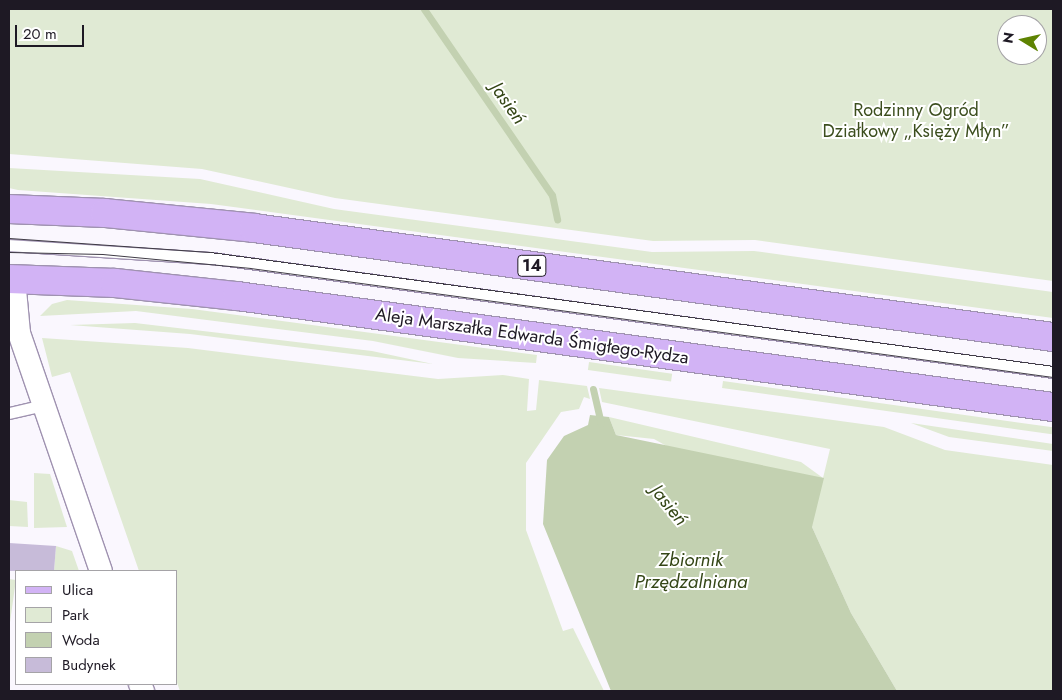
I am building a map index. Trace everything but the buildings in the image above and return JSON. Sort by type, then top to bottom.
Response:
[{"type":"main road","name":"14","points":[[9,209],[195,220],[1053,337]]},
{"type":"main road","name":"Aleja Marszałka Edwarda Śmigłego-Rydza","points":[[11,279],[237,296],[1053,407]]},
{"type":"street","points":[[11,279],[17,328],[101,570]]},
{"type":"lane","points":[[9,245],[212,258],[1053,372]]},
{"type":"lane","points":[[9,414],[44,405]]},
{"type":"green space","name":"Rodzinny Ogród Działkowy „Księży Młyn”","points":[[9,9],[1053,9],[1053,281],[755,240],[653,241],[335,198],[202,169],[9,154]]},
{"type":"green space","points":[[9,168],[200,179],[334,209],[652,252],[754,251],[1053,292],[1053,318],[211,204],[18,190],[9,188]]},
{"type":"green space","points":[[67,300],[192,309],[537,355],[536,363],[458,358],[373,341],[136,311],[40,316],[52,304]]},
{"type":"green space","points":[[135,323],[372,351],[433,364],[190,334],[70,325]]},
{"type":"green space","points":[[42,338],[188,348],[438,379],[503,375],[529,379],[527,411],[536,410],[539,380],[587,386],[590,399],[584,397],[579,409],[561,412],[526,463],[526,530],[563,631],[573,628],[604,691],[180,691],[178,685],[178,570],[139,570],[70,372],[52,377]]},
{"type":"green space","points":[[589,362],[672,374],[671,382],[588,370]]},
{"type":"green space","points":[[723,381],[1053,427],[1052,434],[722,388]]},
{"type":"green space","points":[[599,388],[884,427],[945,450],[1053,465],[1053,691],[897,691],[851,613],[812,527],[654,439],[616,435],[609,417],[801,462],[823,478],[830,449],[602,402]]},
{"type":"green space","points":[[911,423],[1053,444],[1053,451],[949,437]]},
{"type":"green space","points":[[34,473],[50,474],[67,527],[34,528]]},
{"type":"green space","points":[[9,500],[27,502],[28,527],[9,526]]},
{"type":"green space","points":[[56,546],[72,551],[79,570],[54,570]]},
{"type":"green space","points":[[9,579],[15,580],[15,587],[9,629]]},
{"type":"water","name":"Zbiornik Przędzalniana","points":[[590,415],[609,417],[616,435],[824,478],[812,527],[851,613],[897,691],[611,691],[543,524],[547,460],[564,436],[588,425]]},
{"type":"waterway","name":"Jasień","points":[[424,9],[552,195],[557,219]]},
{"type":"waterway","name":"Jasień","points":[[593,389],[601,423]]},
{"type":"tram line","points":[[9,238],[210,252],[1053,366]]},
{"type":"tram line","points":[[9,252],[103,254],[250,268],[1053,377]]}]
